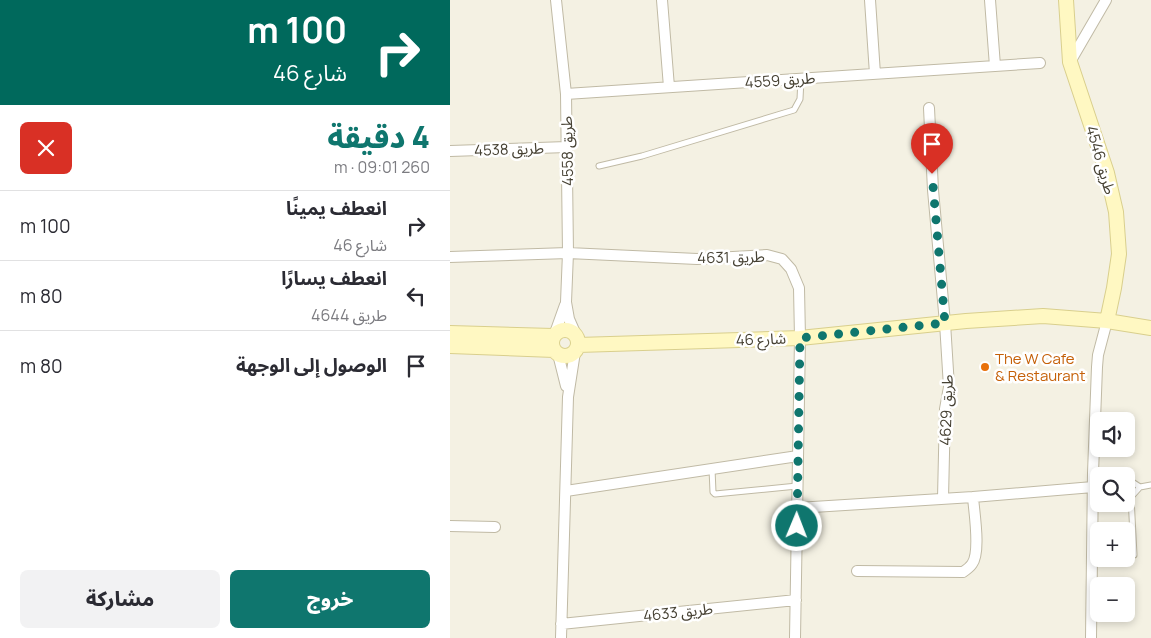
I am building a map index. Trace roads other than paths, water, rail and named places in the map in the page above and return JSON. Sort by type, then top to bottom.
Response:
[{"type":"street","name":"طريق 4558","points":[[555,344],[566,302],[568,253],[566,94],[556,0]]},
{"type":"street","points":[[662,0],[669,87]]},
{"type":"street","points":[[870,0],[875,74]]},
{"type":"street","points":[[990,0],[995,66]]},
{"type":"street","name":"طريق 4546","points":[[1066,0],[1070,62],[1107,173],[1116,212],[1119,254],[1107,321]]},
{"type":"street","points":[[1070,62],[1106,0]]},
{"type":"street","name":"طريق 4559","points":[[566,94],[1040,63]]},
{"type":"street","name":"طريق 4629","points":[[929,108],[933,190],[945,323],[948,387],[945,409],[943,498]]},
{"type":"street","name":"طريق 4538","points":[[450,151],[567,147]]},
{"type":"street","points":[[450,257],[568,253]]},
{"type":"street","name":"طريق 4631","points":[[568,253],[697,259],[767,255],[782,259],[791,269],[799,288],[800,338],[795,638]]},
{"type":"street","name":"طريق 4558","points":[[566,302],[576,344]]},
{"type":"street","name":"شارع 46","points":[[576,344],[800,338],[945,323],[1043,316],[1107,321],[1151,328]]},
{"type":"street","points":[[1093,467],[1097,361],[1107,321]]},
{"type":"street","points":[[555,344],[566,329],[576,344],[568,397],[561,638]]},
{"type":"street","points":[[450,333],[555,344],[568,356],[576,344]]},
{"type":"street","points":[[450,346],[555,344]]},
{"type":"street","points":[[555,344],[568,397]]},
{"type":"street","points":[[566,491],[798,456]]},
{"type":"street","points":[[797,508],[1090,487]]},
{"type":"street","points":[[857,571],[963,572],[972,564],[975,558],[973,497]]},
{"type":"street","points":[[1091,638],[1096,512]]},
{"type":"street","points":[[450,526],[494,527]]},
{"type":"street","name":"طريق 4633","points":[[560,624],[796,600]]},
{"type":"lane","points":[[599,166],[642,156],[794,110],[800,100],[800,78]]},
{"type":"lane","points":[[712,469],[713,492],[715,494],[797,486]]},
{"type":"lane","points":[[1135,484],[1140,487]]},
{"type":"lane","points":[[1135,491],[1140,487],[1151,485]]},
{"type":"place","name":"The W Cafe & Restaurant","points":[[985,367]]}]
